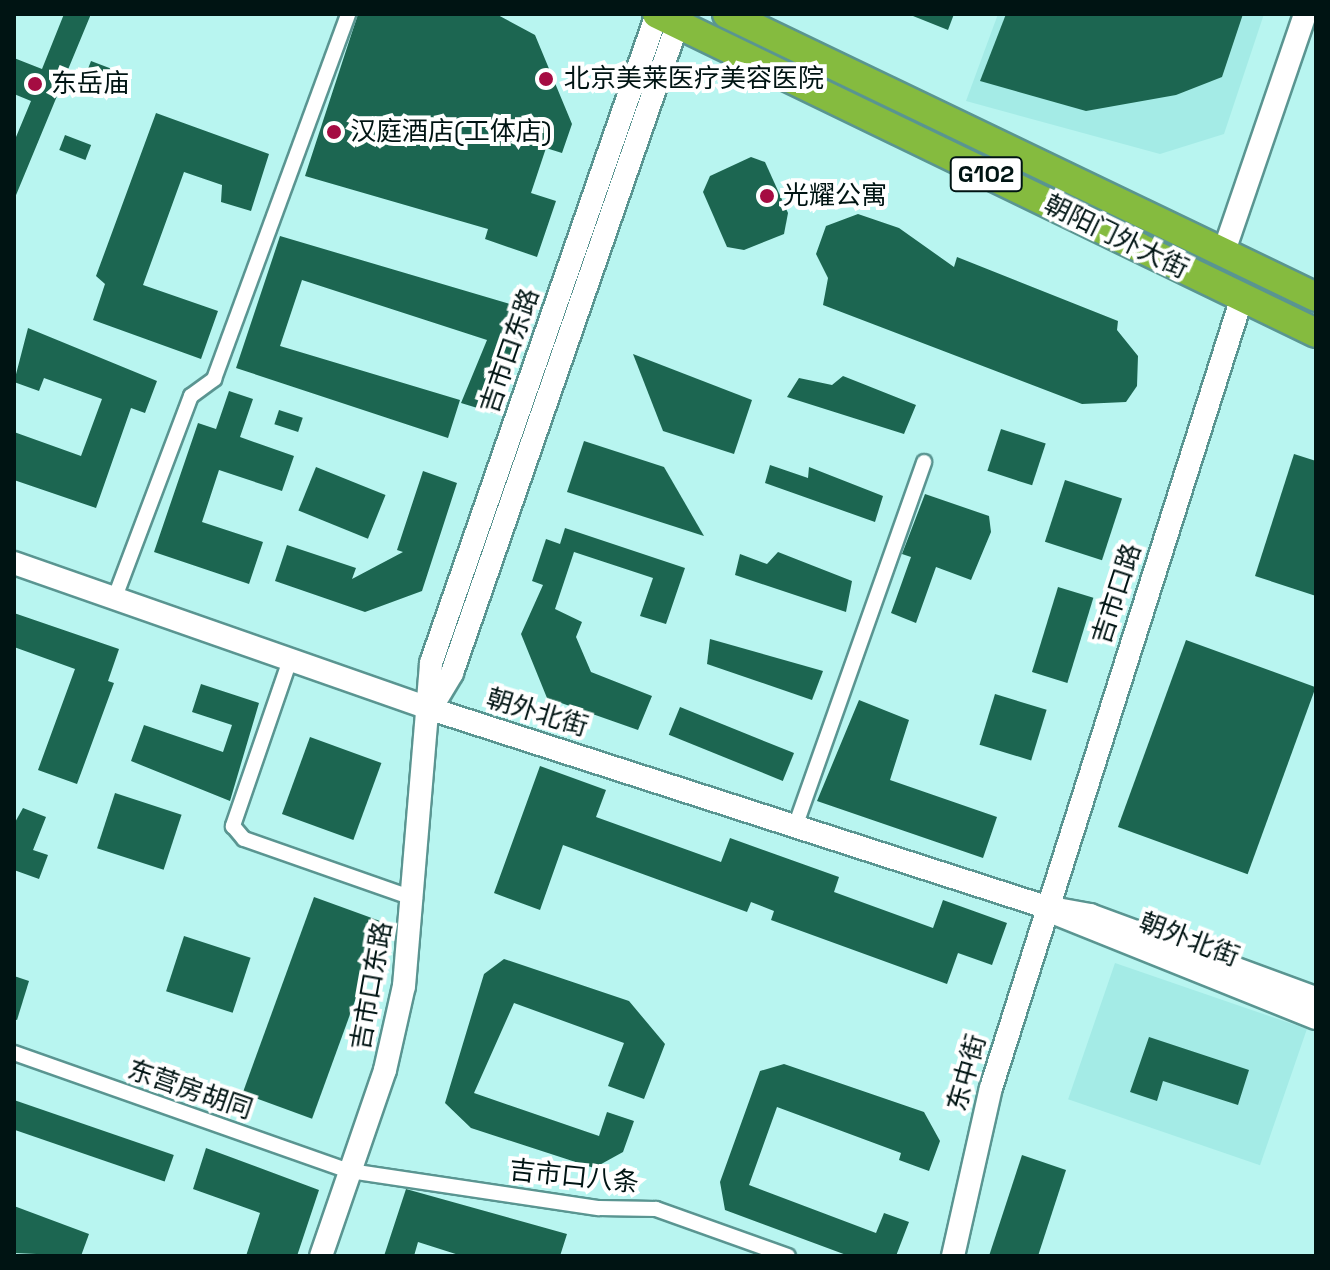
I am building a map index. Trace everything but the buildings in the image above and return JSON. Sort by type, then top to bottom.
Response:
[{"type":"highway","name":"朝阳门外大街","points":[[727,14],[1316,297]]},
{"type":"highway","name":"朝阳门外大街","points":[[668,17],[1316,333]]},
{"type":"street","points":[[115,597],[191,396],[214,379],[348,14]]},
{"type":"street","points":[[1223,254],[1305,14]]},
{"type":"street","name":"吉市口东路","points":[[321,1256],[385,1070],[415,899],[431,709],[452,673],[668,17]]},
{"type":"street","name":"吉市口路","points":[[1046,907],[1242,297]]},
{"type":"street","points":[[796,824],[924,462]]},
{"type":"street","name":"朝外北街","points":[[14,563],[431,709],[1046,907],[1090,915],[1316,998]]},
{"type":"street","points":[[290,660],[233,826],[244,839],[415,899]]},
{"type":"street","name":"朝外北街","points":[[1046,907],[1085,931],[1316,1018]]},
{"type":"street","name":"东中街","points":[[953,1256],[987,1102],[1046,907]]},
{"type":"street","name":"东营房胡同","points":[[14,1053],[350,1171]]},
{"type":"street","name":"吉市口八条","points":[[350,1171],[599,1208],[656,1209],[788,1256]]},
{"type":"shaded area","points":[[998,14],[1264,14],[1224,134],[1160,154],[966,101]]},
{"type":"shaded area","points":[[1115,963],[1307,1029],[1260,1165],[1068,1099]]},
{"type":"place","name":"北京美莱医疗美容医院","points":[[546,79]]},
{"type":"place","name":"东岳庙","points":[[35,84]]},
{"type":"place","name":"汉庭酒店(工体店)","points":[[334,132]]},
{"type":"place","name":"光耀公寓","points":[[767,196]]}]
